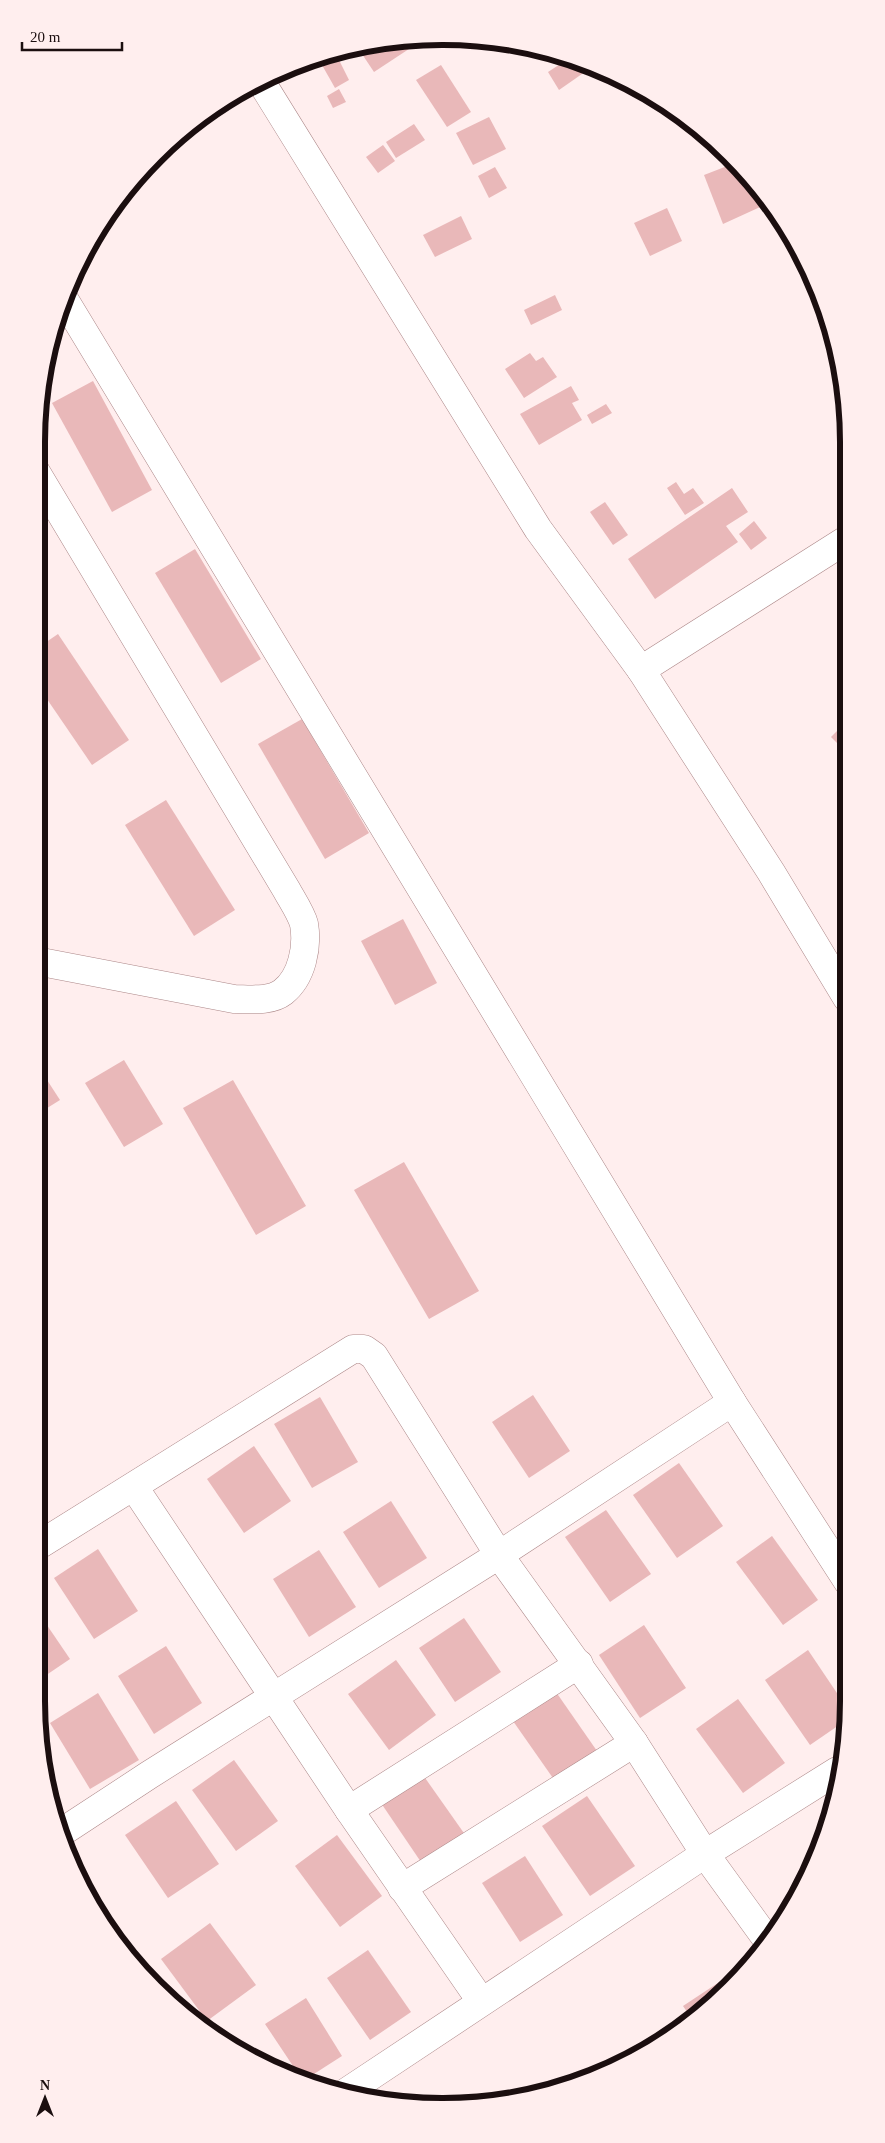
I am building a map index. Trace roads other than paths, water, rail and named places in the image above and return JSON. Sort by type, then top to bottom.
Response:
[{"type":"street","points":[[265,87],[538,529],[641,670],[771,872],[840,986]]},
{"type":"street","points":[[69,307],[732,1402],[840,1570]]},
{"type":"street","points":[[45,487],[286,889],[304,923],[305,952],[297,975],[282,992],[263,999],[234,999],[45,963]]},
{"type":"street","points":[[641,670],[840,544]]},
{"type":"street","points":[[45,1541],[353,1349],[364,1349],[374,1356],[499,1555],[634,1742],[705,1854],[763,1935]]},
{"type":"street","points":[[66,1829],[272,1696],[499,1555],[732,1402]]},
{"type":"street","points":[[134,1487],[272,1696],[481,2001]]},
{"type":"street","points":[[349,1810],[578,1664]]},
{"type":"street","points":[[402,1888],[634,1742]]},
{"type":"street","points":[[354,2087],[705,1854],[833,1774]]}]
